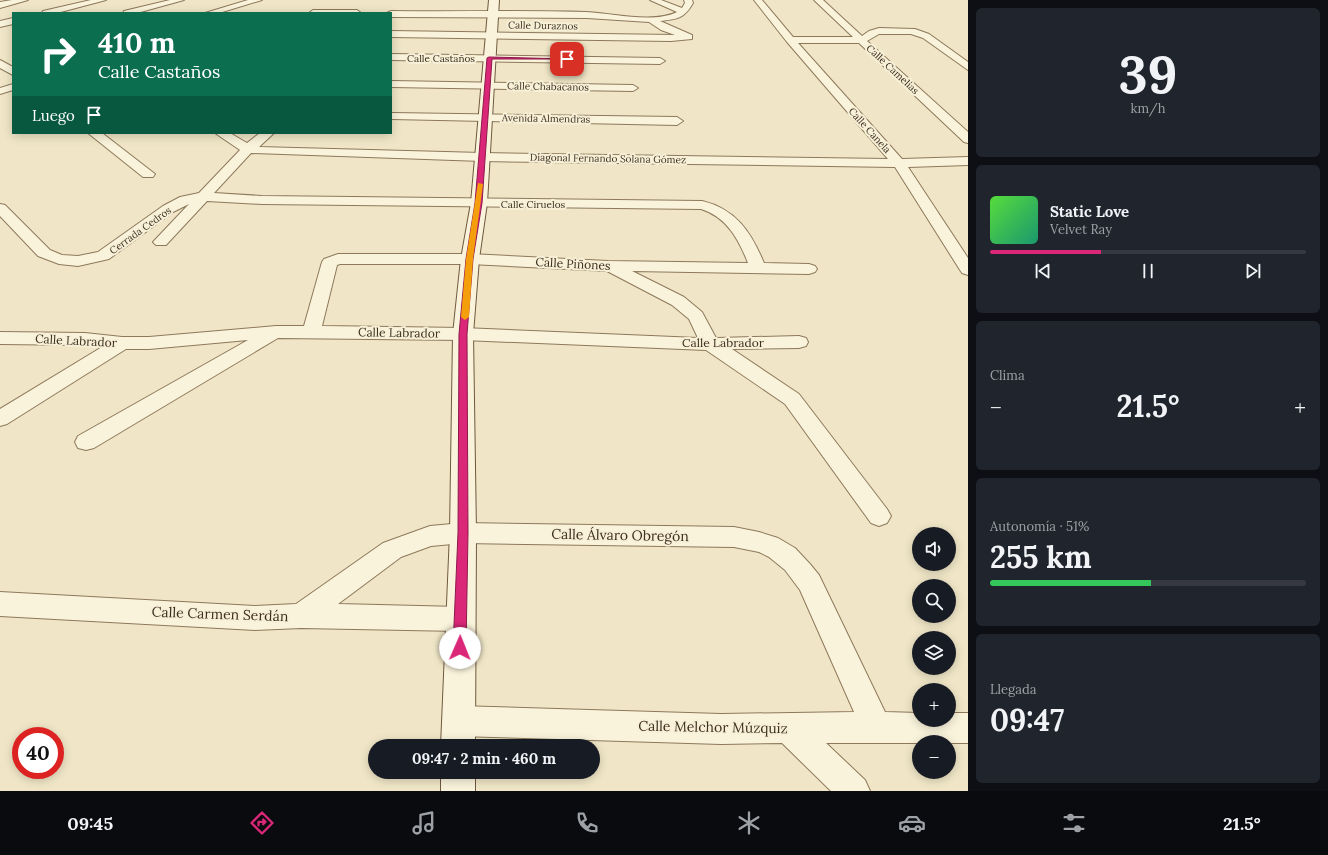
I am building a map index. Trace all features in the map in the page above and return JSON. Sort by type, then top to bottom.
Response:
[{"type":"street","points":[[0,5],[24,0]]},
{"type":"street","points":[[50,12],[102,0]]},
{"type":"street","points":[[131,12],[180,0]]},
{"type":"street","points":[[213,12],[258,0]]},
{"type":"street","points":[[654,0],[684,12]]},
{"type":"street","points":[[392,14],[493,8],[651,20],[674,17],[684,12],[689,2],[688,0]]},
{"type":"street","name":"Calle Canela","points":[[758,0],[790,40],[899,163],[968,270]]},
{"type":"street","name":"Calle Camelias","points":[[818,0],[968,139]]},
{"type":"street","points":[[210,2],[244,12]]},
{"type":"street","points":[[587,15],[596,7]]},
{"type":"street","points":[[458,734],[463,533],[463,334],[486,117],[493,8]]},
{"type":"street","points":[[0,10],[12,15]]},
{"type":"street","name":"Calle Duraznos","points":[[392,34],[689,37],[664,28],[651,20]]},
{"type":"street","points":[[0,24],[12,21]]},
{"type":"street","points":[[790,40],[862,40],[872,32],[912,31],[926,36],[968,67]]},
{"type":"street","points":[[949,53],[968,53]]},
{"type":"street","name":"Calle Castaños","points":[[392,58],[660,61]]},
{"type":"street","points":[[0,63],[12,71]]},
{"type":"street","name":"Calle Chabacanos","points":[[395,84],[633,88]]},
{"type":"street","points":[[0,91],[12,87]]},
{"type":"street","name":"Avenida Almendras","points":[[392,116],[678,121]]},
{"type":"street","points":[[95,134],[148,174]]},
{"type":"street","points":[[223,134],[248,149]]},
{"type":"street","points":[[161,242],[248,149],[267,134]]},
{"type":"street","name":"Diagonal Fernando Solana Gómez","points":[[248,149],[482,157],[899,163],[968,161]]},
{"type":"street","name":"Calle Ciruelos","points":[[202,197],[262,200],[711,206],[725,214],[737,229],[749,245],[758,268]]},
{"type":"street","name":"Cerrada Cedros","points":[[0,209],[44,253],[59,259],[78,261],[103,256],[168,209],[186,200],[202,197]]},
{"type":"street","name":"Calle Piñones","points":[[312,332],[330,262],[338,259],[470,259],[608,266],[809,269]]},
{"type":"street","points":[[608,266],[678,300],[696,316],[710,344],[778,388],[792,399],[879,516]]},
{"type":"street","points":[[86,442],[276,332]]},
{"type":"street","name":"Calle Labrador","points":[[0,338],[85,339],[122,343],[157,342],[276,332],[312,332],[463,334],[710,344],[799,342]]},
{"type":"street","points":[[0,419],[122,343]]},
{"type":"street","name":"Calle Álvaro Obregón","points":[[463,533],[734,536],[755,540],[776,547],[796,564],[810,583],[876,726]]},
{"type":"street","name":"Calle Carmen Serdán","points":[[0,604],[255,618],[301,616],[392,550],[430,536],[463,533]]},
{"type":"street","points":[[301,616],[460,619]]},
{"type":"street","name":"Calle Melchor Múzquiz","points":[[458,734],[876,726],[968,728]]},
{"type":"street","points":[[788,728],[854,791]]},
{"type":"street","points":[[458,779],[458,791]]},
{"type":"slow traffic","points":[[465,317],[470,259],[480,184]]},
{"type":"route","points":[[460,648],[463,533],[463,334],[470,259],[478,203],[486,117],[489,58],[567,59]]}]
